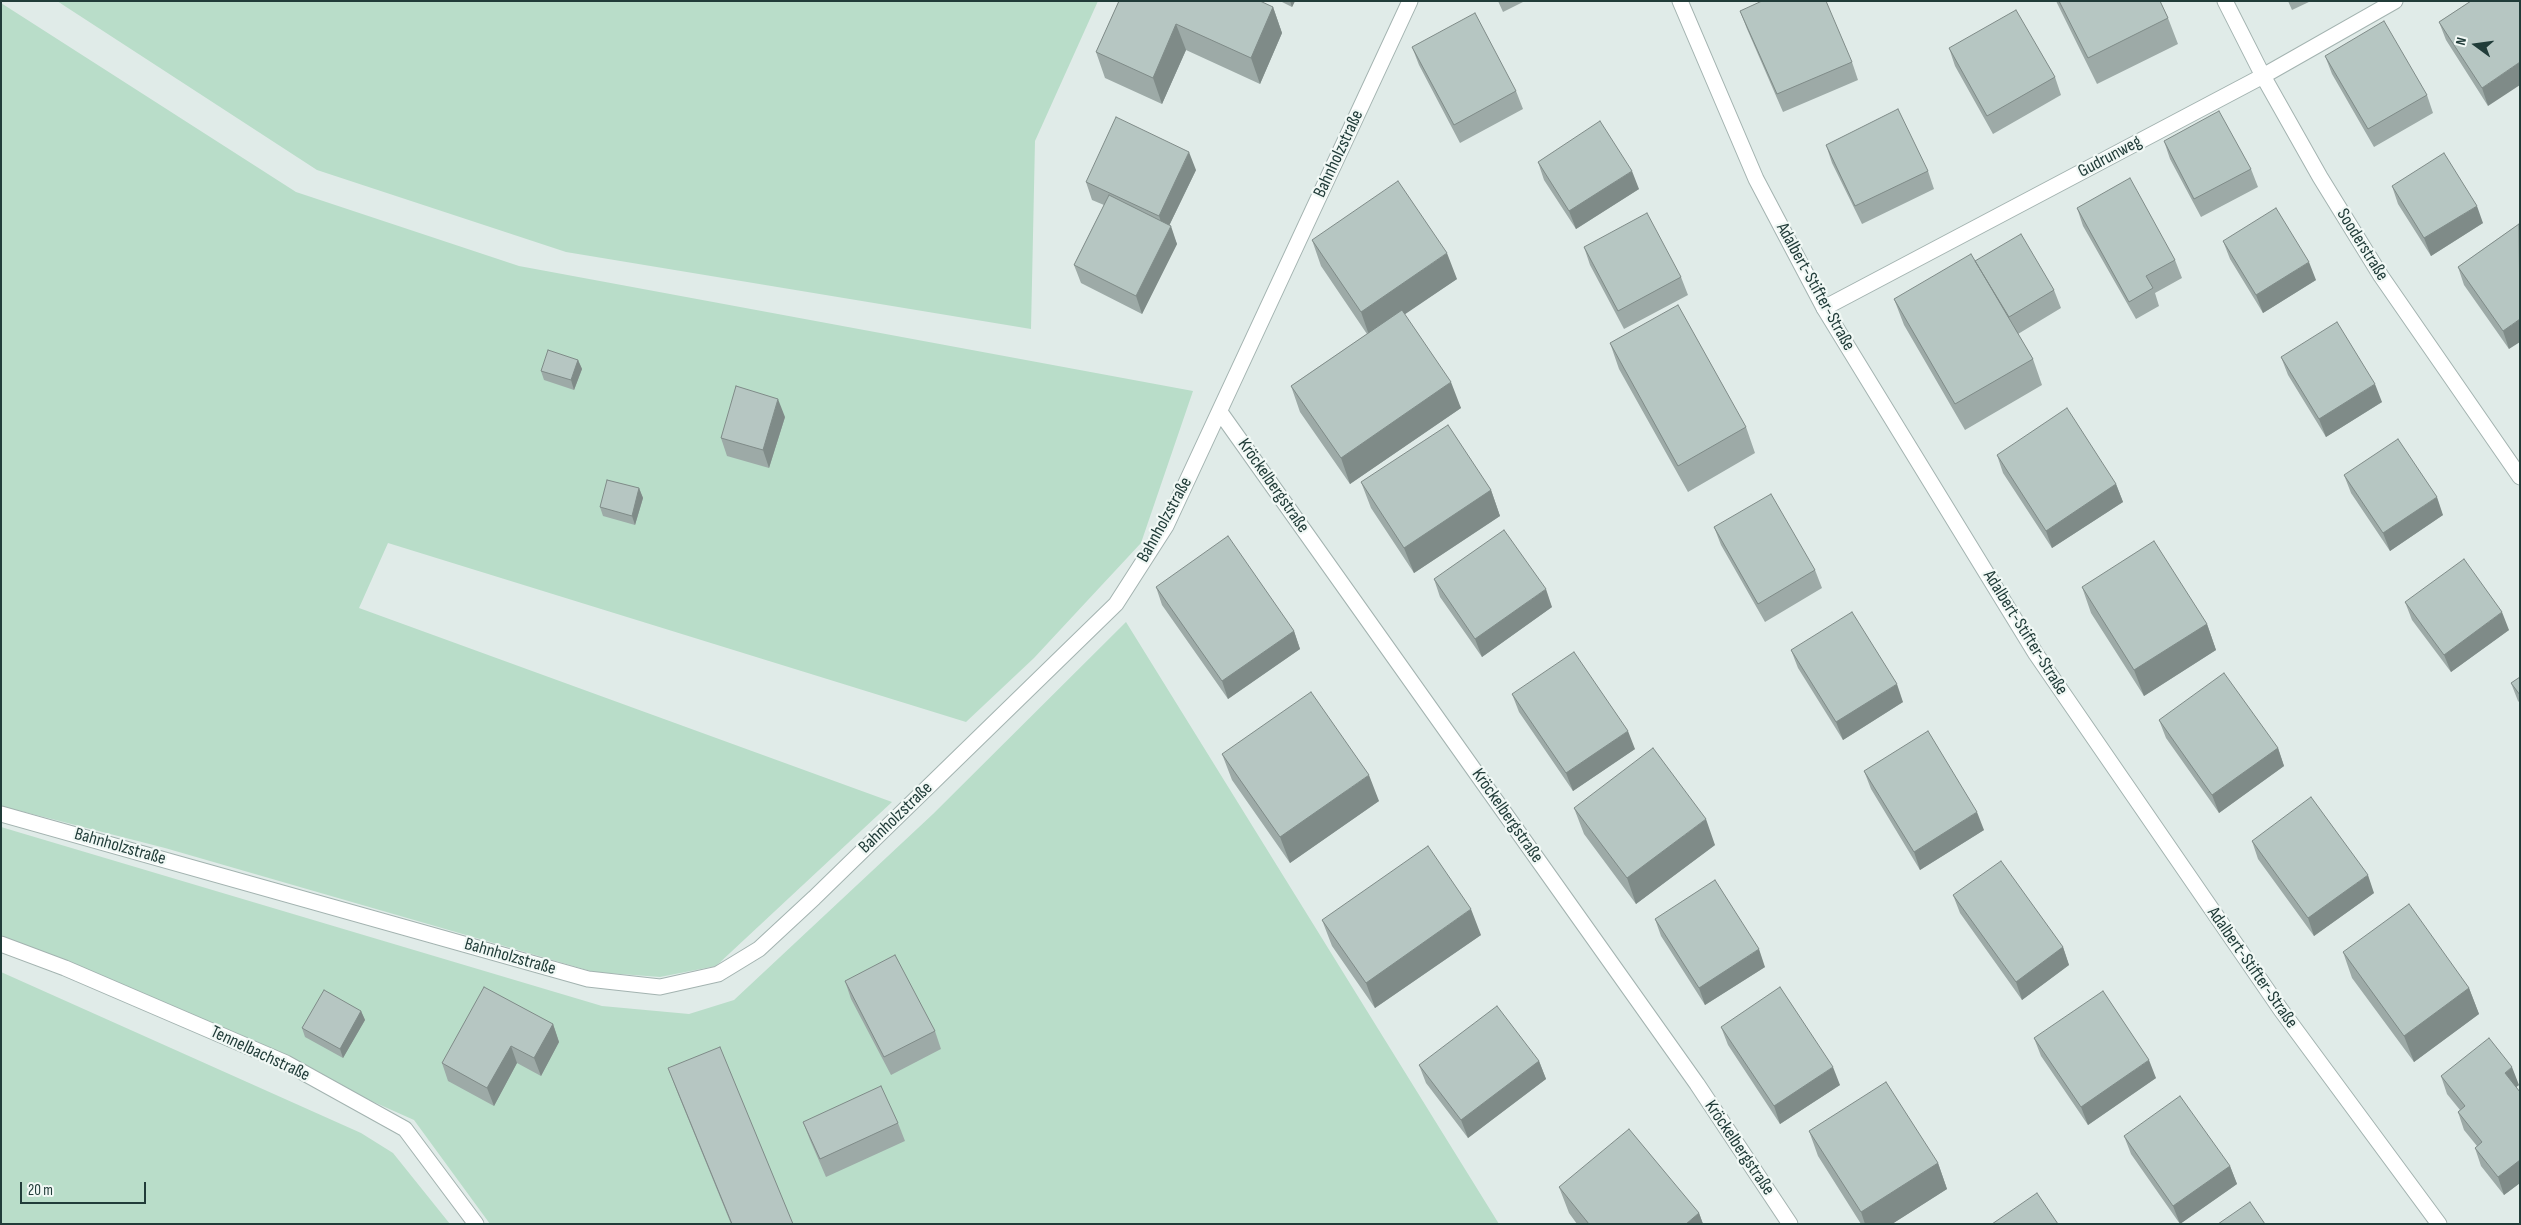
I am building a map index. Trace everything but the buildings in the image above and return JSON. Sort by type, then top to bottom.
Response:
[{"type":"street","name":"Bahnholzstraße","points":[[1,814],[588,979],[660,986],[718,974],[759,950],[808,905],[1116,604],[1166,526],[1410,1]]},
{"type":"street","name":"Adalbert-Stifter-Straße","points":[[1680,1],[1756,179],[1824,308],[2036,654],[2281,1010],[2439,1224]]},
{"type":"street","name":"Sooderstraße","points":[[2225,1],[2263,76],[2320,177],[2381,276],[2520,477]]},
{"type":"street","name":"Gudrunweg","points":[[1824,308],[2263,76],[2395,1]]},
{"type":"street","name":"Kröckelbergstraße","points":[[1220,412],[1685,1068],[1790,1224]]},
{"type":"street","name":"Tennelbachstraße","points":[[1,944],[65,968],[286,1063],[405,1129],[476,1224]]},
{"type":"green space","points":[[57,1],[1098,1],[1035,141],[1031,329],[566,252],[317,170]]},
{"type":"green space","points":[[1,3],[296,192],[519,266],[1193,391],[1141,543],[1034,658],[966,722],[388,543],[359,608],[892,802],[716,966],[660,977],[594,972],[165,848],[1,806]]},
{"type":"green space","points":[[1126,622],[1499,1224],[490,1224],[414,1120],[1,936],[1,827],[602,1006],[689,1014],[734,1000],[933,814]]},
{"type":"green space","points":[[1,972],[361,1133],[393,1153],[450,1224],[1,1224]]}]
